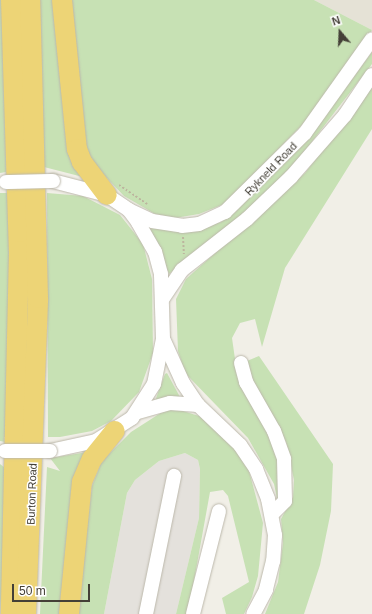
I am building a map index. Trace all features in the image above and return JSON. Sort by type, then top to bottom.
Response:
[{"type":"highway","points":[[11,0],[20,251],[11,614]]},
{"type":"highway","name":"Burton Road","points":[[26,614],[36,374],[37,192],[30,0]]},
{"type":"highway","points":[[62,0],[78,156],[112,189]]},
{"type":"highway","points":[[69,614],[82,482],[92,458],[115,431]]},
{"type":"street","name":"Rykneld Road","points":[[3,182],[53,181],[112,189],[129,210],[152,221],[182,226],[199,224],[225,212],[256,185],[310,127],[372,39]]},
{"type":"street","name":"Rykneld Road","points":[[162,298],[189,265],[252,215],[291,177],[345,115],[372,75]]},
{"type":"street","points":[[2,450],[50,451],[84,444],[115,431],[138,412],[154,384],[163,339],[162,298],[154,252],[129,210]]},
{"type":"street","points":[[163,339],[176,372],[198,405],[230,433],[249,457],[262,483],[272,514],[274,561],[266,590],[253,614]]},
{"type":"street","points":[[241,364],[246,382],[274,431],[284,459],[285,501],[272,514]]},
{"type":"street","points":[[138,412],[170,403],[198,405]]},
{"type":"street","points":[[146,614],[174,476]]},
{"type":"street","points":[[194,614],[219,511]]},
{"type":"path","points":[[112,189],[154,209]]},
{"type":"path","points":[[182,226],[189,265]]},
{"type":"shaded area","points":[[314,0],[372,0],[372,30]]},
{"type":"shaded area","points":[[185,453],[198,460],[200,469],[199,518],[176,614],[104,614],[127,493],[135,480],[159,461]]},
{"type":"green space","points":[[0,0],[5,0],[6,172],[0,173]]},
{"type":"green space","points":[[38,0],[56,0],[83,177],[44,167]]},
{"type":"green space","points":[[67,0],[314,0],[372,30],[305,122],[224,204],[199,214],[175,218],[155,214],[124,196],[86,156]]},
{"type":"green space","points":[[372,52],[372,64],[300,157],[265,195],[169,274],[150,228],[192,231],[221,222],[235,212],[302,146]]},
{"type":"green space","points":[[372,87],[372,129],[285,268],[262,347],[255,319],[240,323],[232,338],[237,373],[279,451],[278,503],[274,484],[248,438],[185,373],[178,351],[176,299],[186,279],[305,173]]},
{"type":"green space","points":[[0,193],[12,193],[11,436],[4,437],[5,442],[0,441]]},
{"type":"green space","points":[[47,193],[83,196],[120,215],[143,244],[152,279],[153,353],[139,392],[111,421],[92,431],[60,437],[48,437]]},
{"type":"green space","points":[[259,356],[333,464],[331,511],[320,565],[304,614],[265,614],[278,582],[283,543],[281,519],[293,497],[294,480],[286,442],[254,384],[247,361]]},
{"type":"green space","points":[[167,373],[180,397],[155,401],[165,374]]},
{"type":"green space","points":[[170,407],[199,416],[214,427],[234,446],[249,471],[263,523],[258,576],[252,597],[244,614],[226,614],[222,598],[249,582],[228,496],[223,490],[210,492],[188,614],[176,614],[199,518],[200,469],[198,460],[185,453],[159,461],[135,480],[127,493],[104,614],[77,614],[92,486],[102,461],[131,432]]},
{"type":"green space","points":[[88,452],[60,614],[40,614],[47,467],[60,471],[50,458]]},
{"type":"green space","points":[[0,464],[9,471],[0,614]]}]
